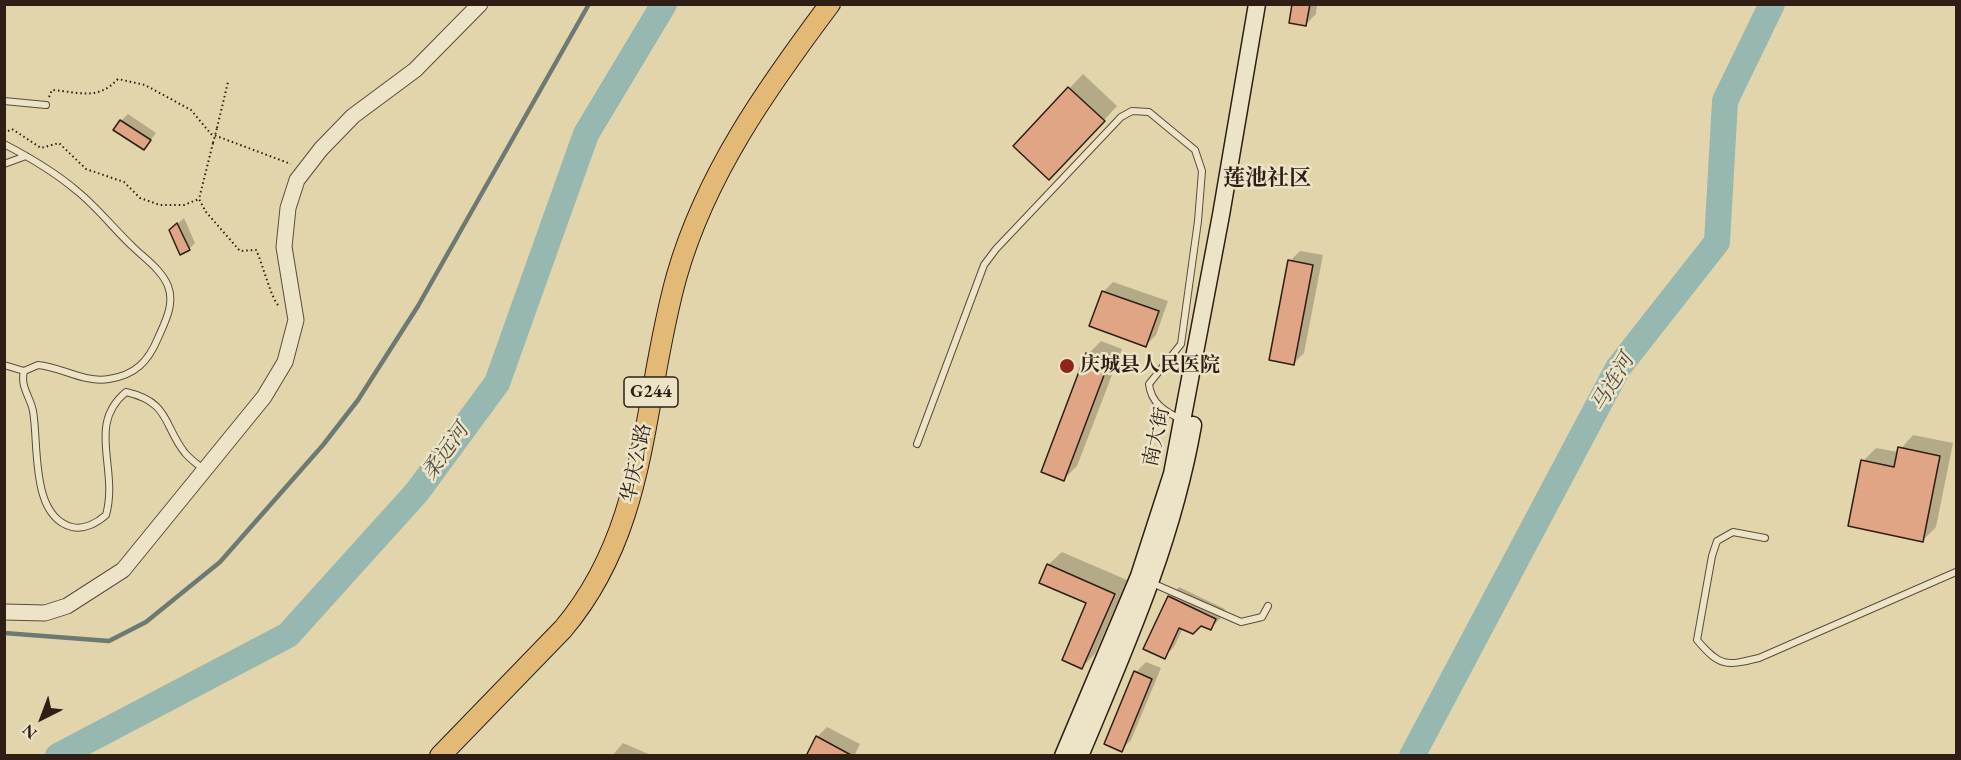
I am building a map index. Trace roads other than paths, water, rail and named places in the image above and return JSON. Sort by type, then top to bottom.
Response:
[{"type":"highway","name":"华庆公路","points":[[440,756],[563,628],[580,608],[608,562],[633,495],[662,336],[677,275],[694,224],[718,172],[750,116],[830,4]]},
{"type":"highway","name":"华庆公路","points":[[451,756],[569,635],[587,614],[614,567],[640,497],[669,338],[684,276],[701,226],[756,119],[839,4]]},
{"type":"main road","name":"南大街","points":[[1080,756],[1152,583],[1182,486],[1188,421],[1257,4]]},
{"type":"main road","name":"南大街","points":[[1063,756],[1152,542],[1188,421],[1269,4]]},
{"type":"street","points":[[4,612],[45,613],[67,606],[94,591],[123,570],[264,397],[285,362],[296,320],[284,247],[288,208],[297,180],[353,116],[415,70],[480,4]]},
{"type":"lane","points":[[4,101],[46,105]]},
{"type":"lane","points":[[916,444],[984,265],[996,249],[1121,117],[1132,111],[1149,112],[1181,137],[1195,150],[1202,171],[1198,221],[1181,344],[1149,384],[1150,393],[1164,412],[1188,421]]},
{"type":"lane","points":[[4,144],[68,184],[98,210],[158,270],[169,288],[170,299],[167,316],[151,352],[140,367],[130,374],[108,379],[87,379],[38,365],[24,371],[4,365]]},
{"type":"lane","points":[[4,164],[26,156]]},
{"type":"lane","points":[[24,371],[22,380],[33,410],[37,472],[52,514],[63,524],[76,528],[87,526],[106,515],[111,483],[105,424],[110,409],[126,392],[147,396],[170,422],[185,452],[204,470]]},
{"type":"lane","points":[[1765,538],[1733,532],[1717,541],[1712,555],[1697,640],[1714,660],[1732,665],[1759,658],[1956,572]]},
{"type":"lane","points":[[1152,583],[1241,622],[1262,617],[1268,606]]},
{"type":"waterway","points":[[4,633],[109,641],[146,622],[220,562],[323,445],[358,400],[418,306],[589,4]]},
{"type":"waterway","name":"柔远河","points":[[58,756],[288,635],[417,492],[497,383],[586,134],[664,4]]},
{"type":"waterway","name":"马连河","points":[[1412,756],[1618,368],[1717,242],[1725,101],[1772,4]]},
{"type":"place","name":"庆城县人民医院","points":[[1067,366]]},
{"type":"district","name":"莲池社区","points":[[1267,179]]}]
